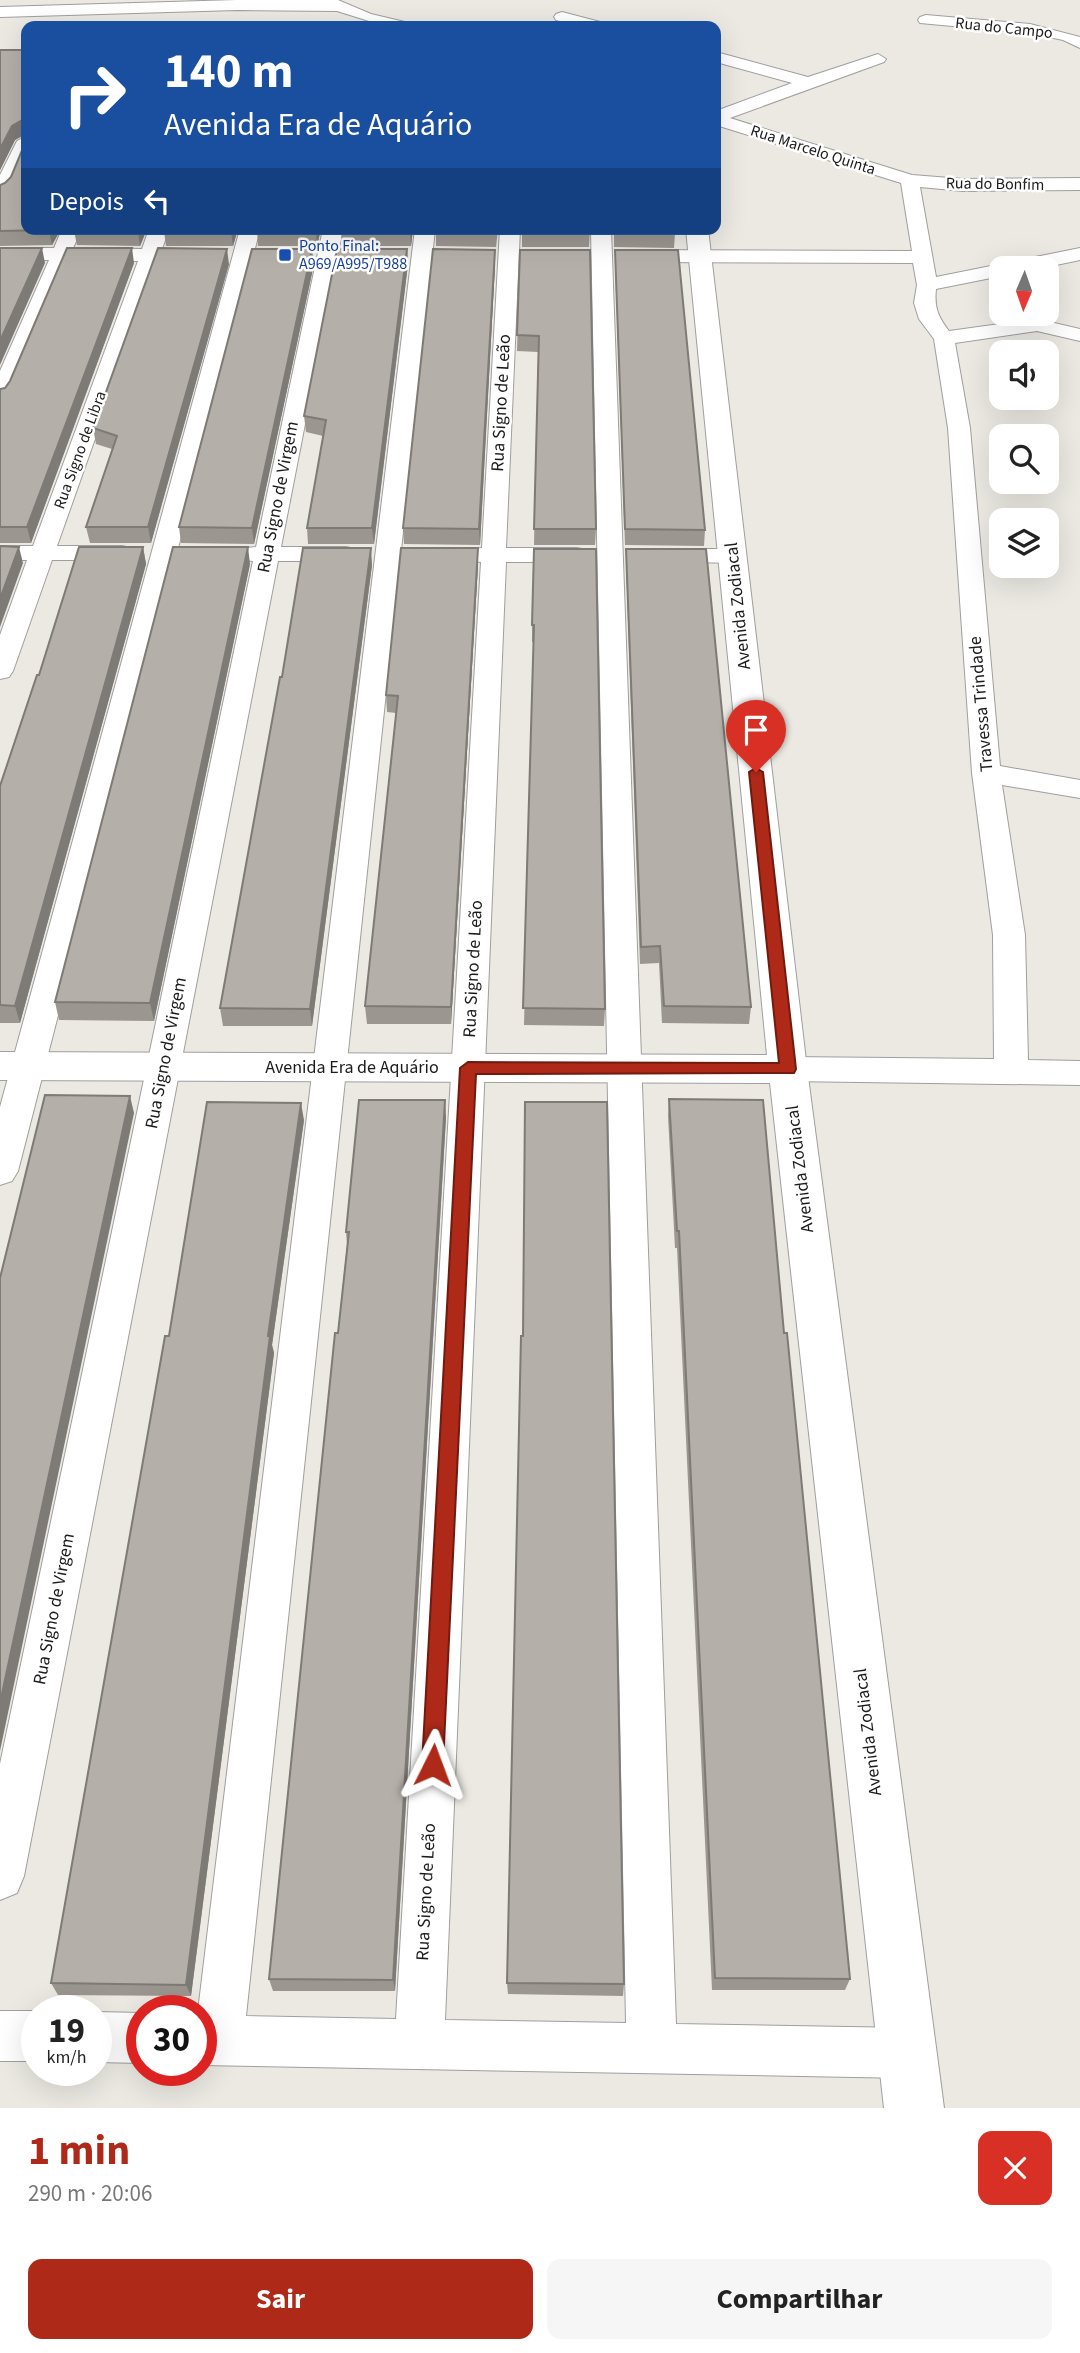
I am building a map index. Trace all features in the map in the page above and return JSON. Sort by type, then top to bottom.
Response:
[{"type":"street","points":[[0,12],[332,3],[382,21]]},
{"type":"street","points":[[562,17],[578,21]]},
{"type":"street","name":"Rua do Campo","points":[[926,20],[1063,34],[1080,43]]},
{"type":"street","points":[[721,58],[808,82]]},
{"type":"street","points":[[721,116],[808,82],[878,59]]},
{"type":"street","name":"Rua Marcelo Quinta","points":[[721,120],[910,180]]},
{"type":"street","points":[[0,193],[21,152]]},
{"type":"street","name":"Rua do Bonfim","points":[[910,180],[963,185],[1080,184]]},
{"type":"street","name":"Travessa Trindade","points":[[910,180],[927,285],[925,303],[929,319],[944,338],[959,428],[986,773],[1009,935],[1011,1071]]},
{"type":"street","points":[[0,396],[69,235]]},
{"type":"street","name":"Rua Signo de Libra","points":[[0,671],[157,235]]},
{"type":"street","points":[[652,2048],[610,556],[597,247],[699,243],[923,257]]},
{"type":"street","name":"Avenida Zodiacal","points":[[699,243],[788,1069],[914,2108]]},
{"type":"street","points":[[0,254],[150,255],[253,247],[177,554],[14,1066],[0,1171]]},
{"type":"street","name":"Rua Signo de Virgem","points":[[0,1876],[327,249]]},
{"type":"street","points":[[216,1995],[330,1067],[402,555],[426,249]]},
{"type":"street","name":"Rua Signo de Leão","points":[[419,2044],[494,555],[506,249]]},
{"type":"street","points":[[1059,258],[1080,254]]},
{"type":"street","points":[[927,285],[989,272]]},
{"type":"street","points":[[944,338],[1037,325],[1080,335]]},
{"type":"street","points":[[0,553],[177,554]]},
{"type":"street","points":[[228,554],[402,555]]},
{"type":"street","points":[[454,555],[733,556]]},
{"type":"street","points":[[986,773],[1080,789]]},
{"type":"street","name":"Avenida Era de Aquário","points":[[14,1066],[788,1069]]},
{"type":"street","points":[[788,1069],[1080,1073]]},
{"type":"street","points":[[0,2036],[21,2036]]},
{"type":"street","points":[[217,2040],[907,2053]]},
{"type":"building","points":[[0,50],[21,50],[21,121],[12,126],[0,149]]},
{"type":"building","points":[[21,153],[21,231],[0,231],[0,185],[11,177]]},
{"type":"building","points":[[0,248],[42,248],[0,341]]},
{"type":"building","points":[[67,248],[132,248],[27,527],[0,527],[0,389],[5,388],[10,381]]},
{"type":"building","points":[[158,248],[227,249],[148,527],[86,527],[117,436],[93,428]]},
{"type":"building","points":[[252,249],[312,249],[252,528],[179,527]]},
{"type":"building","points":[[337,249],[407,249],[372,528],[307,528],[326,420],[304,416]]},
{"type":"building","points":[[433,249],[495,250],[479,529],[403,528]]},
{"type":"building","points":[[520,250],[590,250],[596,529],[534,529],[539,336],[517,335]]},
{"type":"building","points":[[615,250],[678,250],[705,530],[625,529]]},
{"type":"building","points":[[0,546],[19,547],[0,599]]},
{"type":"building","points":[[79,547],[143,547],[15,1006],[0,1005],[0,786],[39,675]]},
{"type":"building","points":[[173,547],[248,547],[150,1003],[55,1002]]},
{"type":"building","points":[[303,548],[371,548],[310,1009],[220,1008],[282,677]]},
{"type":"building","points":[[401,548],[478,548],[451,1007],[365,1006],[398,696],[386,695]]},
{"type":"building","points":[[534,549],[596,549],[605,1009],[523,1008]]},
{"type":"building","points":[[626,549],[706,549],[751,1007],[664,1006],[660,946],[641,947]]},
{"type":"building","points":[[45,1095],[130,1096],[0,1703],[0,1278]]},
{"type":"building","points":[[669,1099],[763,1100],[850,1979],[715,1978],[679,1231]]},
{"type":"building","points":[[359,1100],[445,1100],[393,1980],[269,1979],[335,1333],[338,1333],[349,1232],[346,1232]]},
{"type":"building","points":[[207,1102],[301,1103],[268,1336],[186,1985],[51,1983],[165,1336],[169,1336]]},
{"type":"building","points":[[525,1102],[607,1102],[624,1984],[507,1983],[523,1336]]},
{"type":"place","name":"Ponto Final: A969/A995/T988","points":[[285,255]]},
{"type":"route","points":[[433,1765],[468,1068],[788,1069],[756,772]]}]
